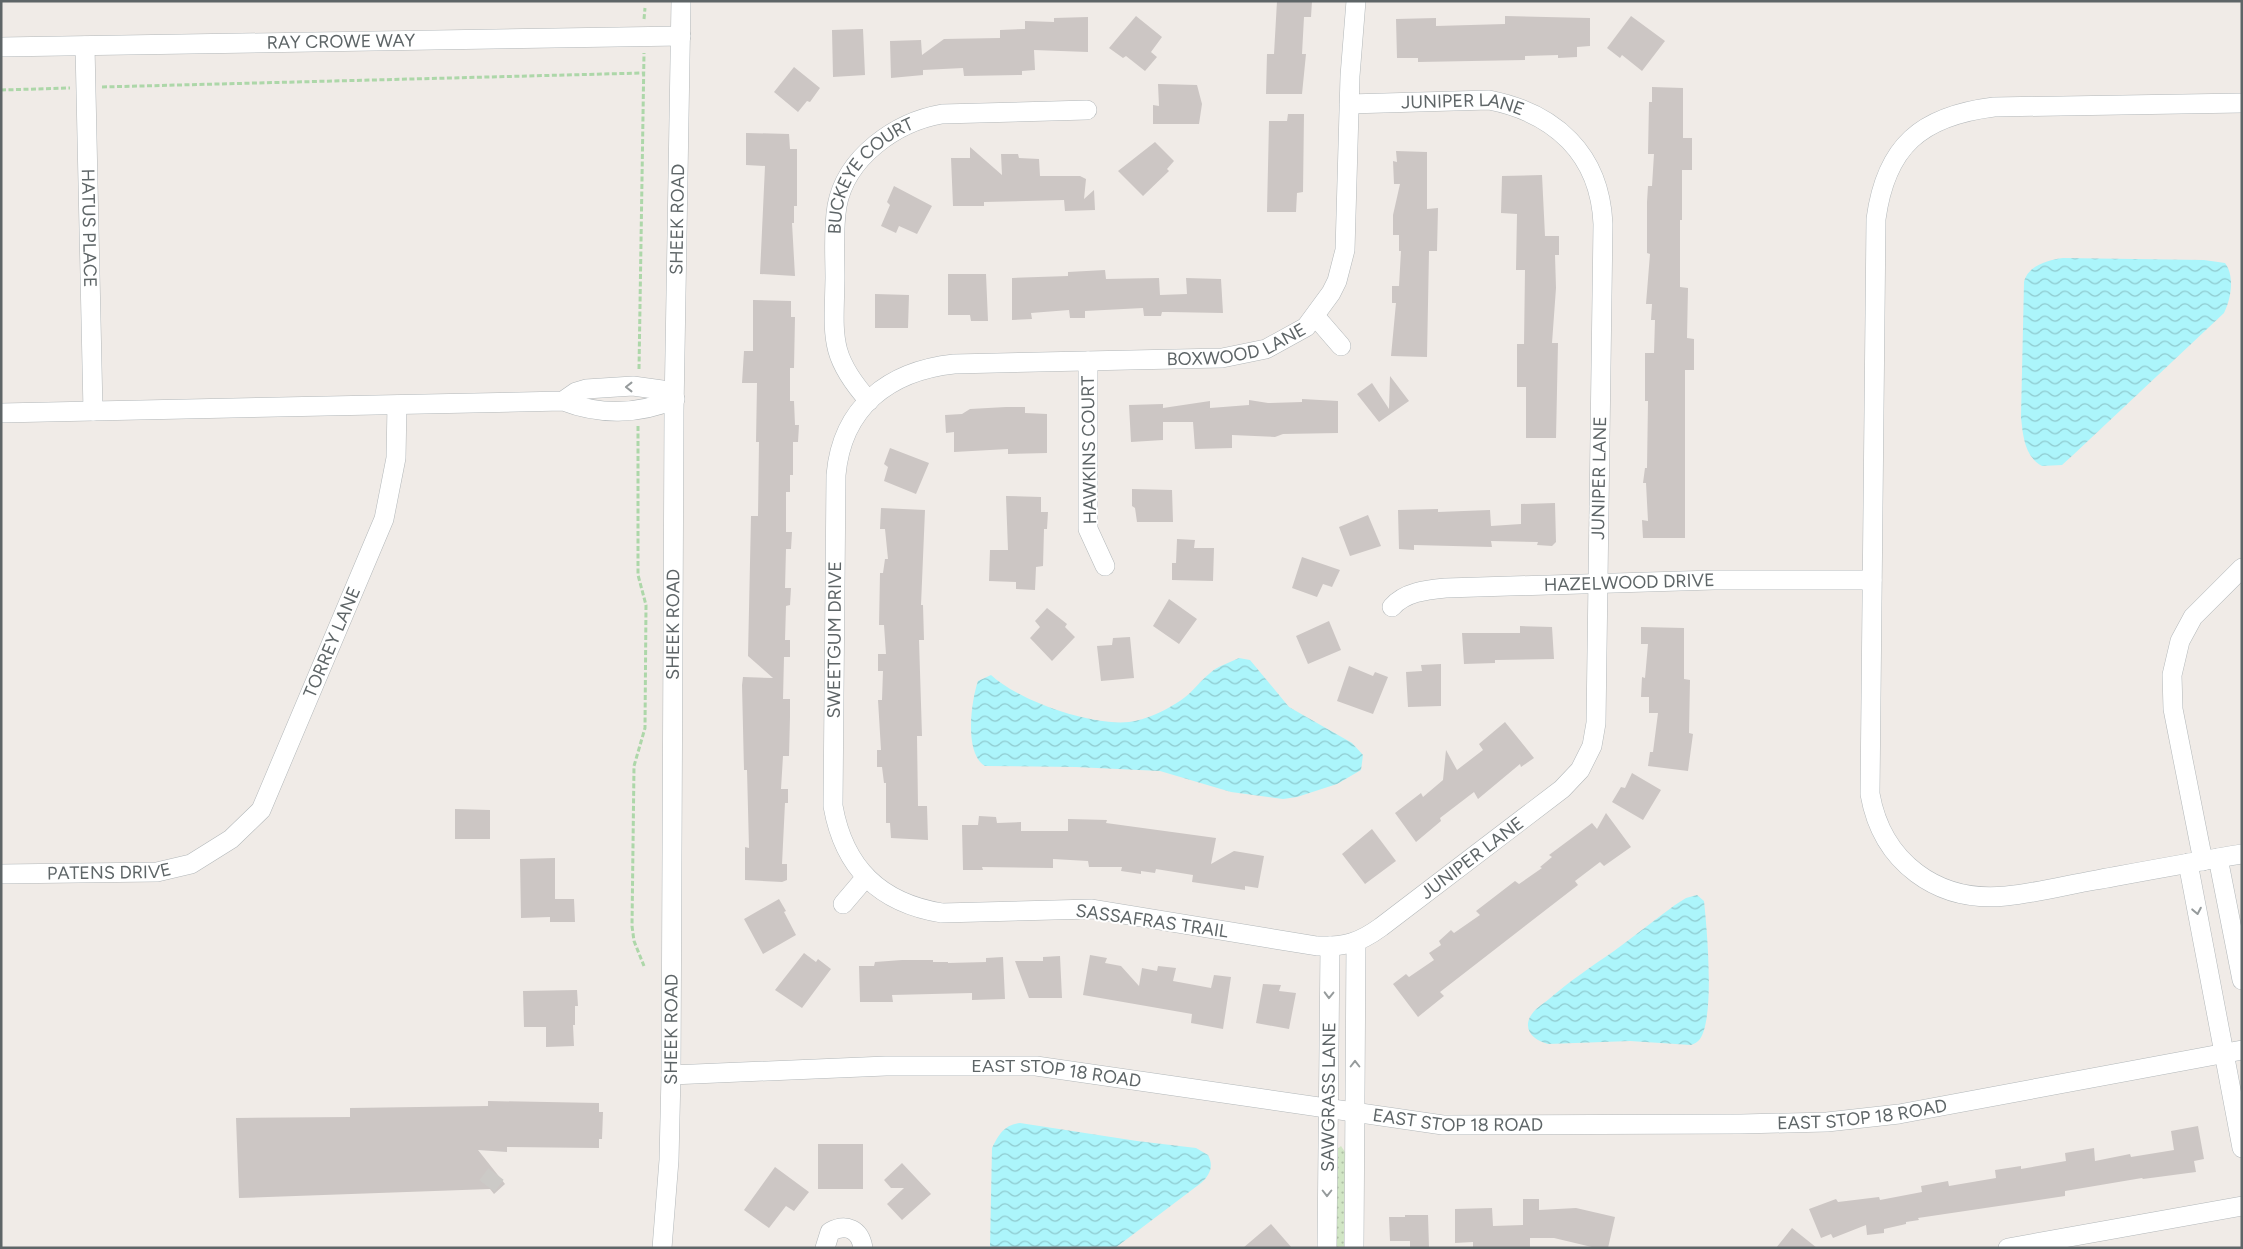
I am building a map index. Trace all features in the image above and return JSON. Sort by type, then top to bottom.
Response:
[{"type":"street","name":"SHEEK ROAD","points":[[662,1248],[669,1160],[671,1075],[675,399],[681,1]]},
{"type":"street","name":"BOXWOOD LANE","points":[[868,401],[891,383],[905,375],[937,366],[1237,356],[1266,350],[1306,327],[1337,281],[1345,250],[1349,104],[1356,1]]},
{"type":"street","name":"RAY CROWE WAY","points":[[1,47],[681,36]]},
{"type":"street","name":"HATUS PLACE","points":[[86,46],[93,411]]},
{"type":"street","name":"JUNIPER LANE","points":[[1349,104],[1489,100],[1510,104],[1548,122],[1564,134],[1578,149],[1596,181],[1600,196],[1603,224],[1595,734],[1588,758],[1580,770],[1562,789],[1381,927],[1356,942]]},
{"type":"street","points":[[2242,103],[1994,107],[1972,110],[1931,125],[1915,135],[1902,149],[1889,169],[1881,186],[1876,219],[1870,794],[1878,824],[1886,841],[1908,868],[1940,887],[1959,892],[2006,896],[2242,854]]},
{"type":"street","name":"BUCKEYE COURT","points":[[868,401],[847,376],[838,355],[834,330],[838,204],[854,168],[889,135],[926,117],[942,114],[1086,110]]},
{"type":"street","points":[[1315,316],[1340,346]]},
{"type":"street","name":"HAWKINS COURT","points":[[1088,361],[1088,529],[1105,566]]},
{"type":"street","points":[[1,413],[563,401],[586,388],[633,386],[662,390],[675,399]]},
{"type":"street","name":"SWEETGUM DRIVE","points":[[866,877],[847,853],[841,838],[836,822],[832,792],[838,458],[847,432],[868,401]]},
{"type":"street","name":"TORREY LANE","points":[[212,853],[231,839],[261,810],[380,528],[392,485],[396,458],[397,405]]},
{"type":"street","points":[[2242,568],[2202,607],[2186,628],[2180,641],[2172,674],[2174,709],[2203,861],[2233,1052],[2242,1148]]},
{"type":"street","name":"HAZELWOOD DRIVE","points":[[1392,607],[1399,599],[1426,590],[1714,580],[1872,580]]},
{"type":"street","name":"PATENS DRIVE","points":[[1,874],[158,872],[191,864],[212,853]]},
{"type":"street","points":[[2203,861],[2242,980]]},
{"type":"street","points":[[843,904],[866,877]]},
{"type":"street","name":"SASSAFRAS TRAIL","points":[[866,877],[893,898],[922,910],[962,913],[1092,909],[1330,946],[1356,942]]},
{"type":"street","name":"SAWGRASS LANE","points":[[1354,1248],[1356,942]]},
{"type":"street","name":"SAWGRASS LANE","points":[[1327,1248],[1330,946]]},
{"type":"street","name":"EAST STOP 18 ROAD","points":[[671,1075],[895,1066],[1036,1066],[1355,1113],[1470,1126],[1827,1122],[1899,1114],[2233,1052]]},
{"type":"street","points":[[2008,1248],[2072,1242],[2242,1206]]},
{"type":"street","points":[[825,1248],[830,1232],[839,1227],[848,1227],[856,1232],[862,1240],[863,1248]]},
{"type":"path","points":[[121,87],[643,73],[639,368]]},
{"type":"path","points":[[1,90],[60,89]]},
{"type":"path","points":[[638,430],[638,575],[646,605],[645,728],[634,766],[632,926],[634,941],[644,966]]},
{"type":"green space","points":[[1341,1146],[1345,1152],[1344,1248],[1335,1248],[1337,1149]]},
{"type":"water","points":[[2063,258],[2204,260],[2225,263],[2230,274],[2231,288],[2229,301],[2224,313],[2062,465],[2042,466],[2031,457],[2028,451],[2021,417],[2024,282],[2026,276],[2034,267]]},
{"type":"water","points":[[1239,658],[1250,660],[1289,707],[1352,743],[1363,755],[1361,770],[1337,784],[1297,797],[1283,799],[1231,792],[1160,771],[1076,767],[985,766],[978,760],[974,750],[971,726],[975,690],[978,681],[991,675],[1003,685],[1019,694],[1056,710],[1095,720],[1129,722],[1147,718],[1170,707],[1185,697],[1212,671]]},
{"type":"water","points":[[1697,895],[1704,901],[1709,972],[1705,1028],[1698,1041],[1691,1045],[1630,1041],[1548,1044],[1532,1035],[1529,1031],[1528,1022],[1532,1014],[1539,1007],[1675,905],[1686,898]]},
{"type":"water","points":[[1020,1123],[1196,1148],[1208,1155],[1211,1167],[1207,1177],[1201,1183],[1115,1248],[990,1248],[992,1148],[997,1138],[1006,1128]]},
{"type":"building","points":[[1277,1],[1312,1],[1311,17],[1304,17],[1302,54],[1306,54],[1302,94],[1266,94],[1267,54],[1274,54]]},
{"type":"building","points":[[1136,16],[1162,37],[1151,52],[1157,57],[1145,71],[1126,56],[1123,58],[1109,48]]},
{"type":"building","points":[[1505,16],[1590,18],[1590,46],[1577,47],[1577,57],[1558,58],[1558,55],[1525,56],[1525,60],[1418,62],[1418,58],[1397,58],[1396,19],[1436,18],[1436,26],[1505,24]]},
{"type":"building","points":[[1631,16],[1665,41],[1642,71],[1622,55],[1620,58],[1607,48]]},
{"type":"building","points":[[1088,17],[1088,52],[1034,50],[1035,70],[1022,71],[1022,75],[964,76],[963,68],[923,70],[923,75],[891,78],[890,41],[921,40],[922,55],[944,39],[1000,38],[1000,30],[1025,29],[1025,21],[1054,22],[1054,18]]},
{"type":"building","points":[[863,29],[865,75],[833,77],[832,30]]},
{"type":"building","points":[[794,67],[820,88],[810,102],[807,101],[798,112],[774,92]]},
{"type":"building","points":[[1158,84],[1197,85],[1202,104],[1199,124],[1153,124],[1153,105],[1159,106]]},
{"type":"building","points":[[1652,87],[1683,88],[1683,138],[1692,138],[1692,170],[1682,170],[1682,220],[1680,220],[1680,287],[1688,288],[1687,338],[1694,339],[1694,370],[1685,370],[1685,538],[1643,538],[1642,520],[1648,521],[1646,483],[1643,483],[1645,468],[1647,468],[1648,401],[1645,401],[1645,353],[1654,353],[1655,320],[1651,320],[1652,304],[1646,304],[1650,254],[1647,253],[1647,202],[1648,186],[1652,186],[1654,154],[1648,154],[1649,102],[1652,102]]},
{"type":"building","points":[[1288,114],[1304,114],[1303,192],[1297,193],[1296,212],[1267,212],[1269,121],[1287,121]]},
{"type":"building","points":[[746,133],[789,134],[790,149],[797,149],[797,206],[794,206],[794,223],[792,223],[795,276],[760,274],[765,166],[746,165]]},
{"type":"building","points":[[1155,142],[1174,161],[1167,169],[1169,171],[1143,196],[1118,171]]},
{"type":"building","points":[[970,147],[1002,175],[1001,154],[1018,154],[1019,158],[1039,159],[1040,176],[1080,176],[1086,179],[1084,199],[1094,190],[1095,210],[1065,211],[1064,200],[984,202],[984,206],[953,206],[951,158],[970,158]]},
{"type":"building","points":[[1396,151],[1427,152],[1427,209],[1438,208],[1437,251],[1429,251],[1427,357],[1391,356],[1396,303],[1392,303],[1392,286],[1399,286],[1401,251],[1399,251],[1399,235],[1393,235],[1393,215],[1400,184],[1394,184],[1393,161],[1397,162]]},
{"type":"building","points":[[1542,175],[1545,236],[1559,236],[1559,255],[1555,255],[1556,288],[1552,343],[1558,343],[1556,438],[1526,438],[1526,387],[1517,387],[1517,344],[1524,344],[1525,270],[1516,270],[1517,214],[1501,213],[1502,176]]},
{"type":"building","points":[[894,186],[932,206],[917,234],[899,226],[896,233],[881,226],[890,205],[887,202]]},
{"type":"building","points":[[1105,270],[1106,279],[1159,278],[1160,295],[1187,294],[1186,278],[1221,279],[1223,313],[1162,312],[1161,316],[1144,316],[1143,308],[1085,311],[1085,318],[1070,318],[1069,310],[1031,313],[1032,319],[1012,320],[1012,278],[1068,276],[1068,272]]},
{"type":"building","points":[[948,274],[986,274],[988,321],[971,321],[970,315],[948,315]]},
{"type":"building","points":[[875,294],[909,295],[908,328],[875,328]]},
{"type":"building","points":[[753,300],[791,301],[791,317],[795,317],[794,368],[790,368],[790,401],[794,401],[795,425],[799,425],[798,442],[793,442],[793,475],[790,475],[790,492],[786,492],[786,532],[792,532],[791,549],[786,549],[785,588],[791,588],[790,605],[786,606],[785,640],[790,640],[790,657],[784,657],[783,699],[790,699],[790,717],[789,756],[783,756],[781,789],[788,789],[788,803],[785,803],[782,864],[787,864],[787,880],[782,882],[745,880],[745,847],[749,848],[747,770],[744,770],[743,677],[773,678],[748,656],[751,516],[758,516],[759,442],[756,442],[757,383],[742,383],[744,351],[753,351]]},
{"type":"building","points":[[1390,376],[1409,401],[1379,422],[1357,394],[1372,383],[1389,409]]},
{"type":"building","points":[[1302,399],[1338,401],[1338,433],[1283,434],[1275,437],[1232,435],[1232,448],[1195,449],[1193,422],[1163,422],[1163,440],[1131,442],[1129,405],[1163,404],[1163,408],[1210,401],[1210,408],[1249,405],[1249,400],[1268,403],[1302,402]]},
{"type":"building","points":[[1025,407],[1025,413],[1047,414],[1047,453],[1008,454],[1008,449],[954,452],[954,432],[946,433],[945,415],[962,414],[970,409]]},
{"type":"building","points":[[890,448],[929,463],[916,494],[884,481],[888,467],[884,464]]},
{"type":"building","points":[[1132,489],[1172,490],[1173,522],[1137,522],[1135,508],[1132,506]]},
{"type":"building","points":[[1006,496],[1041,497],[1041,512],[1048,512],[1047,529],[1044,529],[1043,566],[1036,567],[1035,590],[1016,589],[1016,582],[989,581],[990,550],[1008,550]]},
{"type":"building","points":[[1555,503],[1556,542],[1552,546],[1537,545],[1538,542],[1491,541],[1492,547],[1414,545],[1414,550],[1399,549],[1398,510],[1438,509],[1438,512],[1490,510],[1491,526],[1521,524],[1521,504]]},
{"type":"building","points":[[881,508],[925,510],[921,605],[923,605],[924,640],[919,640],[922,736],[917,736],[918,806],[927,806],[928,840],[891,838],[890,823],[886,823],[886,783],[884,783],[882,767],[877,767],[877,750],[881,750],[878,700],[882,700],[883,671],[878,671],[878,654],[886,654],[884,625],[879,625],[880,573],[883,573],[885,559],[888,559],[885,529],[880,529]]},
{"type":"building","points":[[1368,515],[1381,546],[1350,556],[1339,527]]},
{"type":"building","points":[[1177,539],[1195,540],[1194,548],[1214,548],[1213,581],[1172,580],[1172,563],[1176,563]]},
{"type":"building","points":[[1302,557],[1340,570],[1332,587],[1323,584],[1317,597],[1292,588]]},
{"type":"building","points":[[1169,599],[1197,619],[1179,644],[1153,626]]},
{"type":"building","points":[[1047,608],[1067,624],[1065,627],[1075,637],[1052,661],[1030,638],[1040,627],[1035,621]]},
{"type":"building","points":[[1329,621],[1341,650],[1308,664],[1296,636]]},
{"type":"building","points":[[1520,626],[1552,627],[1554,659],[1495,660],[1495,663],[1464,664],[1462,633],[1520,633]]},
{"type":"building","points":[[1641,627],[1684,628],[1684,679],[1690,680],[1689,733],[1693,734],[1688,771],[1648,766],[1650,752],[1653,752],[1658,713],[1649,713],[1649,697],[1641,697],[1642,677],[1645,678],[1648,644],[1641,644]]},
{"type":"building","points":[[1130,637],[1134,678],[1101,681],[1097,646],[1112,645],[1113,638]]},
{"type":"building","points":[[1441,664],[1441,706],[1408,707],[1406,672],[1422,671],[1421,665]]},
{"type":"building","points":[[1349,666],[1373,676],[1375,672],[1388,677],[1373,714],[1337,701]]},
{"type":"building","points":[[1505,722],[1534,758],[1521,767],[1520,764],[1478,799],[1474,792],[1440,818],[1441,821],[1416,842],[1395,813],[1421,793],[1423,797],[1443,780],[1446,750],[1457,770],[1483,750],[1479,744]]},
{"type":"building","points":[[1632,773],[1661,790],[1643,820],[1612,802],[1621,787],[1625,788]]},
{"type":"building","points":[[455,809],[490,810],[490,839],[455,839]]},
{"type":"building","points":[[1606,813],[1631,847],[1604,866],[1600,862],[1575,881],[1578,885],[1440,992],[1444,996],[1418,1017],[1393,984],[1406,974],[1409,977],[1434,960],[1429,953],[1441,945],[1439,941],[1451,930],[1454,933],[1480,915],[1476,911],[1515,881],[1519,884],[1542,868],[1540,867],[1552,857],[1549,855],[1592,823],[1597,829]]},
{"type":"building","points":[[979,816],[996,817],[997,823],[1021,822],[1021,831],[1068,831],[1068,819],[1107,820],[1106,823],[1216,838],[1211,864],[1234,851],[1264,856],[1258,888],[1245,886],[1245,890],[1192,882],[1193,875],[1156,869],[1155,873],[1141,871],[1141,874],[1121,871],[1122,867],[1089,867],[1088,861],[1053,859],[1053,868],[982,867],[983,870],[963,870],[962,825],[978,825]]},
{"type":"building","points":[[1372,829],[1396,861],[1365,884],[1342,854]]},
{"type":"building","points":[[555,858],[555,899],[574,899],[575,922],[550,922],[550,917],[521,918],[520,859]]},
{"type":"building","points":[[779,899],[796,935],[763,954],[744,919]]},
{"type":"building","points":[[804,953],[816,962],[818,959],[831,969],[802,1008],[775,990]]},
{"type":"building","points":[[1090,955],[1107,958],[1105,963],[1121,966],[1139,986],[1142,968],[1157,971],[1158,966],[1176,968],[1173,981],[1211,988],[1214,975],[1231,977],[1223,1029],[1191,1023],[1192,1014],[1083,995]]},
{"type":"building","points":[[1060,956],[1062,998],[1029,998],[1015,961],[1043,961],[1043,957]]},
{"type":"building","points":[[1003,957],[1005,999],[972,1000],[972,993],[892,995],[893,1002],[860,1002],[859,966],[874,966],[875,962],[902,960],[933,960],[933,962],[948,963],[986,962],[986,958]]},
{"type":"building","points":[[1263,984],[1281,985],[1279,991],[1296,993],[1289,1029],[1256,1023]]},
{"type":"building","points":[[577,990],[578,1006],[575,1006],[575,1025],[573,1025],[574,1046],[546,1047],[546,1027],[524,1027],[523,991]]},
{"type":"building","points":[[488,1101],[599,1103],[599,1112],[603,1112],[602,1139],[599,1139],[599,1148],[507,1147],[507,1152],[478,1150],[505,1184],[494,1194],[490,1189],[239,1198],[236,1118],[350,1117],[350,1108],[488,1106]]},
{"type":"building","points":[[2198,1126],[2204,1159],[2194,1161],[2196,1172],[2142,1178],[2065,1191],[2065,1196],[1918,1218],[1919,1220],[1884,1229],[1884,1233],[1867,1235],[1866,1225],[1833,1238],[1831,1234],[1821,1238],[1809,1209],[1836,1199],[1838,1202],[1879,1197],[1880,1200],[1922,1192],[1921,1186],[1948,1181],[1949,1186],[1996,1178],[1995,1170],[2021,1166],[2021,1169],[2066,1161],[2065,1153],[2094,1148],[2095,1161],[2130,1154],[2131,1157],[2174,1150],[2171,1131]]},
{"type":"building","points":[[818,1144],[863,1144],[863,1189],[818,1189]]},
{"type":"building","points":[[902,1163],[931,1194],[902,1220],[887,1204],[904,1188],[891,1188],[884,1180]]},
{"type":"building","points":[[775,1167],[809,1192],[794,1211],[786,1206],[769,1228],[744,1210]]},
{"type":"building","points":[[1523,1199],[1539,1199],[1539,1210],[1576,1208],[1615,1217],[1608,1248],[1596,1248],[1554,1238],[1530,1238],[1530,1248],[1473,1248],[1473,1242],[1455,1243],[1455,1209],[1492,1208],[1493,1226],[1523,1225]]},
{"type":"building","points":[[1405,1215],[1428,1215],[1429,1248],[1410,1248],[1410,1241],[1390,1241],[1389,1217],[1405,1217]]},
{"type":"building","points":[[1271,1224],[1292,1248],[1243,1248]]},
{"type":"building","points":[[1792,1228],[1817,1248],[1776,1248]]},
{"type":"tunnel","points":[[487,1186],[496,1174]]}]
